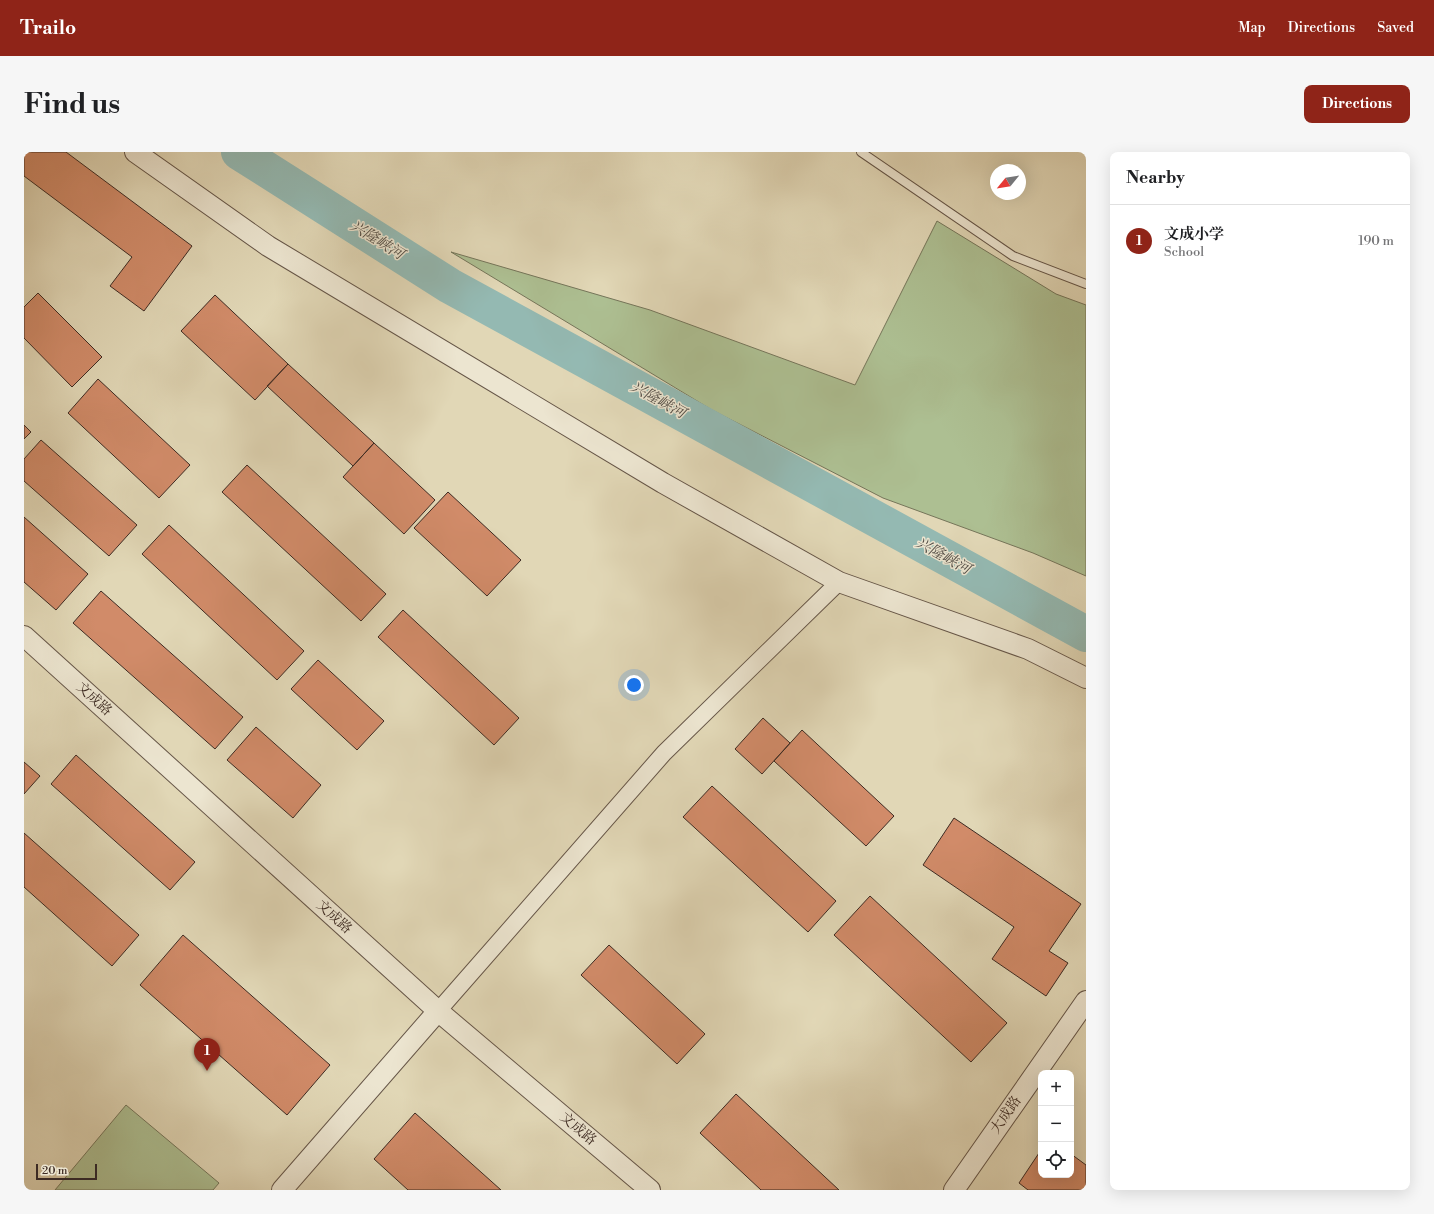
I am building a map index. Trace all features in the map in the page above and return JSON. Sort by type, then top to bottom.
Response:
[{"type":"street","points":[[135,152],[268,246],[663,483],[839,582],[1028,649],[1086,678]]},
{"type":"street","points":[[282,1190],[664,753],[839,582]]},
{"type":"street","name":"文成路","points":[[24,636],[438,1011],[650,1190]]},
{"type":"street","name":"大成路","points":[[954,1190],[1086,1001]]},
{"type":"lane","points":[[861,152],[1013,256],[1086,284]]},
{"type":"green space","points":[[937,221],[1056,294],[1086,305],[1086,576],[1033,553],[883,498],[712,410],[451,252],[650,310],[855,385]]},
{"type":"green space","points":[[126,1105],[219,1183],[213,1190],[55,1190]]},
{"type":"building","points":[[24,152],[66,152],[192,246],[144,311],[110,286],[132,257],[24,176]]},
{"type":"building","points":[[38,293],[102,357],[72,387],[24,338],[24,307]]},
{"type":"building","points":[[215,295],[288,364],[255,400],[181,331]]},
{"type":"building","points":[[288,364],[374,443],[353,466],[267,386]]},
{"type":"building","points":[[98,379],[190,465],[159,498],[68,413]]},
{"type":"building","points":[[24,425],[31,432],[24,439]]},
{"type":"building","points":[[41,440],[137,525],[109,556],[24,481],[24,459]]},
{"type":"building","points":[[374,443],[435,500],[404,534],[343,477]]},
{"type":"building","points":[[247,465],[386,594],[361,621],[222,492]]},
{"type":"building","points":[[448,492],[521,560],[487,596],[414,528]]},
{"type":"building","points":[[24,517],[88,574],[56,610],[24,582]]},
{"type":"building","points":[[169,525],[304,651],[277,680],[142,554]]},
{"type":"building","points":[[101,591],[243,717],[215,749],[73,623]]},
{"type":"building","points":[[403,610],[519,718],[494,745],[378,637]]},
{"type":"building","points":[[318,660],[384,721],[357,750],[291,689]]},
{"type":"building","points":[[763,718],[790,743],[762,774],[735,749]]},
{"type":"building","points":[[256,727],[321,785],[293,818],[227,760]]},
{"type":"building","points":[[802,730],[894,816],[866,846],[774,761]]},
{"type":"building","points":[[76,755],[195,862],[170,890],[51,784]]},
{"type":"building","points":[[24,762],[40,776],[24,794]]},
{"type":"building","points":[[712,786],[836,901],[808,932],[683,817]]},
{"type":"building","points":[[954,818],[1081,904],[1049,951],[1068,963],[1046,996],[992,959],[1014,927],[923,865]]},
{"type":"building","points":[[24,833],[139,935],[112,966],[24,887]]},
{"type":"building","points":[[870,896],[1007,1023],[971,1062],[834,935]]},
{"type":"building","points":[[183,935],[330,1065],[287,1115],[140,985]]},
{"type":"building","points":[[609,945],[705,1034],[677,1064],[581,975]]},
{"type":"building","points":[[736,1094],[839,1190],[761,1190],[700,1133]]},
{"type":"building","points":[[415,1113],[501,1190],[408,1190],[374,1159]]},
{"type":"building","points":[[1038,1154],[1038,1178],[1074,1178],[1074,1156],[1086,1165],[1086,1190],[1028,1190],[1019,1183]]},
{"type":"waterway","name":"兴隆峡河","points":[[239,152],[450,286],[1086,634]]},
{"type":"place","name":"文成小学","points":[[207,1071]]}]
